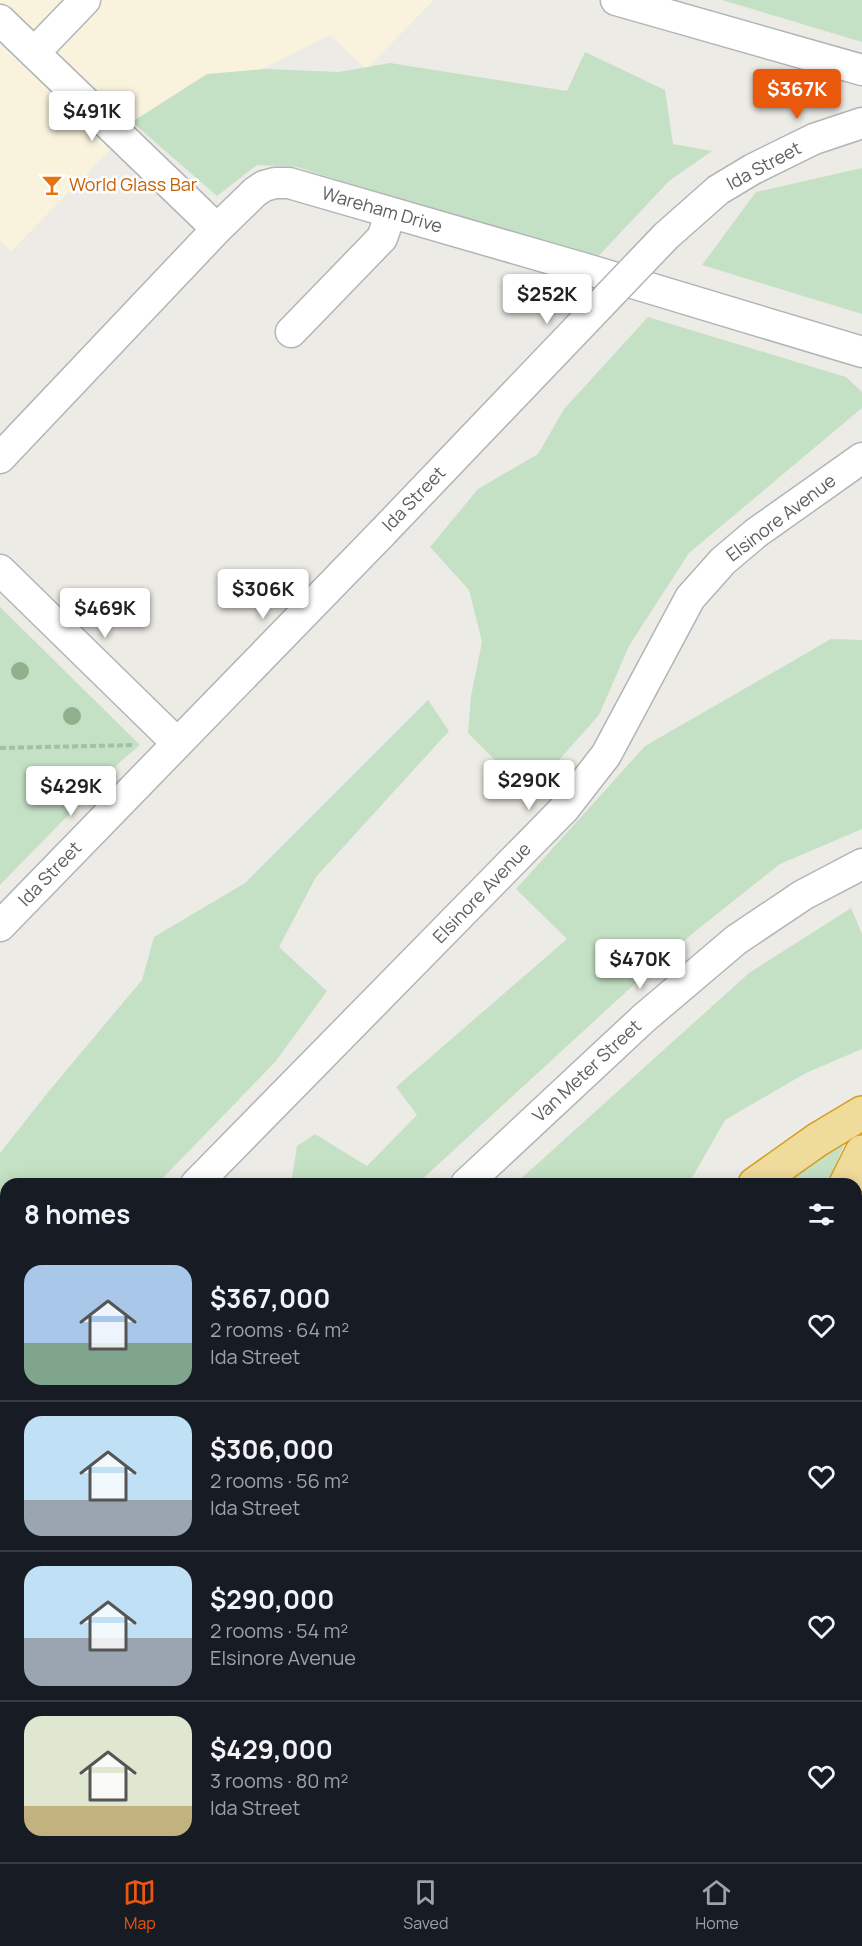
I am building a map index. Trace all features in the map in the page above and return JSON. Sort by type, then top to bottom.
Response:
[{"type":"highway","points":[[763,1178],[817,1140],[862,1113]]},
{"type":"highway","points":[[849,1178],[862,1152]]},
{"type":"street","points":[[34,53],[86,0]]},
{"type":"street","points":[[616,0],[862,70]]},
{"type":"street","points":[[0,20],[217,229]]},
{"type":"street","name":"Ida Street","points":[[0,926],[666,236],[718,190],[753,169],[814,139],[862,123]]},
{"type":"street","name":"Wareham Drive","points":[[0,458],[217,229],[255,192],[275,183],[289,183],[862,352]]},
{"type":"street","points":[[291,332],[382,238],[391,213]]},
{"type":"street","name":"Elsinore Avenue","points":[[202,1178],[564,809],[606,755],[690,598],[723,561],[756,533],[862,458]]},
{"type":"street","points":[[0,570],[177,742]]},
{"type":"street","name":"Van Meter Street","points":[[472,1178],[644,1018],[736,940],[803,895],[862,864]]},
{"type":"path","points":[[0,748],[140,745]]},
{"type":"shaded area","points":[[0,0],[434,0],[366,69],[330,35],[122,138],[11,251],[0,240]]},
{"type":"green space","points":[[722,0],[862,0],[862,42]]},
{"type":"green space","points":[[585,52],[665,90],[673,144],[712,151],[669,181],[593,262],[297,167],[257,165],[217,196],[132,122],[207,74],[266,69],[339,72],[390,63],[567,91]]},
{"type":"green space","points":[[862,168],[862,314],[702,265],[756,192]]},
{"type":"green space","points":[[648,317],[846,377],[862,392],[862,408],[689,553],[629,646],[599,715],[529,794],[468,733],[471,696],[482,642],[469,590],[430,547],[478,489],[538,454],[564,409]]},
{"type":"green space","points":[[0,607],[140,745],[121,761],[0,885]]},
{"type":"green space","points":[[831,639],[862,640],[862,829],[780,864],[698,929],[651,969],[423,1178],[292,1178],[297,1146],[315,1134],[367,1166],[417,1115],[396,1087],[567,939],[516,889],[645,746]]},
{"type":"green space","points":[[428,700],[449,731],[316,877],[279,947],[327,991],[276,1061],[163,1178],[0,1178],[0,1153],[142,980],[154,937],[245,883]]},
{"type":"green space","points":[[851,908],[862,934],[862,1049],[806,1073],[725,1120],[692,1178],[522,1178],[749,973]]},
{"type":"green space","points":[[845,1142],[830,1178],[792,1178]]},
{"type":"place","name":"World Glass Bar","points":[[52,185]]}]
